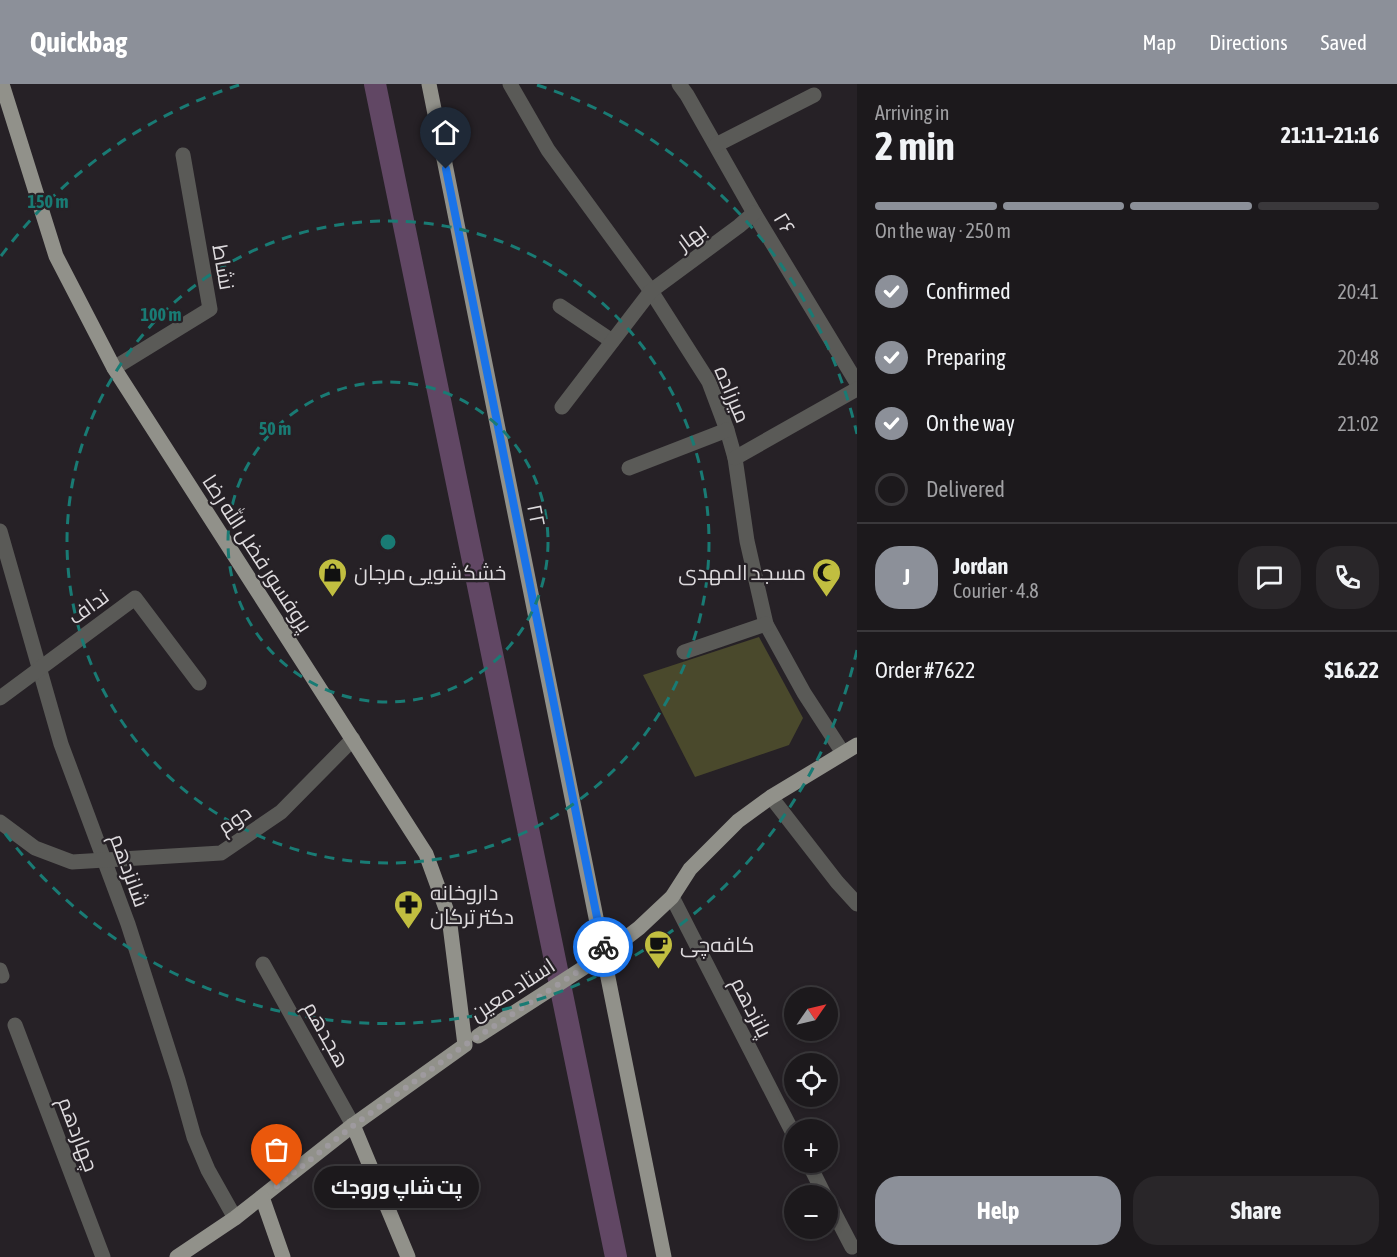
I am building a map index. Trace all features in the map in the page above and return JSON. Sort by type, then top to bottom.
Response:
[{"type":"main road","name":"پروفسور فضل الله رضا","points":[[2,84],[56,256],[114,368],[426,854],[449,917],[472,1040]]},
{"type":"main road","name":"۲۲","points":[[429,84],[664,1257]]},
{"type":"main road","name":"استاد معین","points":[[177,1257],[235,1218],[354,1125],[472,1040],[605,954],[639,928],[672,897],[690,869],[738,821],[771,796],[857,745]]},
{"type":"main road","points":[[354,1125],[408,1257]]},
{"type":"main road","points":[[262,1197],[283,1257]]},
{"type":"street","name":"میرزاده","points":[[510,84],[548,150],[651,291],[709,382],[735,458],[747,541],[766,624],[804,693],[843,753]]},
{"type":"street","name":"۲۶","points":[[679,84],[857,383]]},
{"type":"street","points":[[716,145],[814,95]]},
{"type":"street","name":"نشاط","points":[[114,368],[210,309],[183,156]]},
{"type":"street","name":"بهار","points":[[562,406],[651,291],[754,213]]},
{"type":"street","points":[[560,306],[612,341]]},
{"type":"street","points":[[735,458],[857,389]]},
{"type":"street","points":[[629,468],[727,430]]},
{"type":"street","name":"شانزدهم","points":[[0,531],[5,576],[38,669],[61,744],[128,924],[194,1137],[208,1170],[235,1218]]},
{"type":"street","name":"نداف","points":[[38,669],[135,598],[199,683]]},
{"type":"street","points":[[684,652],[766,624]]},
{"type":"street","points":[[0,698],[38,669]]},
{"type":"street","name":"دوم","points":[[0,822],[35,848],[72,862],[221,853],[281,812],[353,739]]},
{"type":"street","points":[[771,796],[837,882],[857,904]]},
{"type":"street","name":"پانزدهم","points":[[672,897],[786,1119]]},
{"type":"street","name":"هجدهم","points":[[263,964],[354,1125]]},
{"type":"street","name":"چهاردهم","points":[[15,1025],[103,1257]]},
{"type":"street","points":[[838,1220],[852,1247]]},
{"type":"shaded area","points":[[759,637],[803,718],[789,745],[695,777],[643,675]]},
{"type":"waterway","points":[[375,84],[616,1257]]},
{"type":"way so far","points":[[277,1186],[354,1125],[465,1045],[605,954],[603,947]]},
{"type":"place","name":"خشکشویی مرجان","points":[[333,598]]},
{"type":"place","name":"مسجد المهدی","points":[[827,598]]},
{"type":"place","name":"داروخانه دکتر ترکان","points":[[409,930]]},
{"type":"place","name":"کافه‌چی","points":[[659,970]]},
{"type":"place","name":"پت شاپ وروجك","points":[[277,1186]]},
{"type":"route","points":[[446,169],[603,947]]}]
